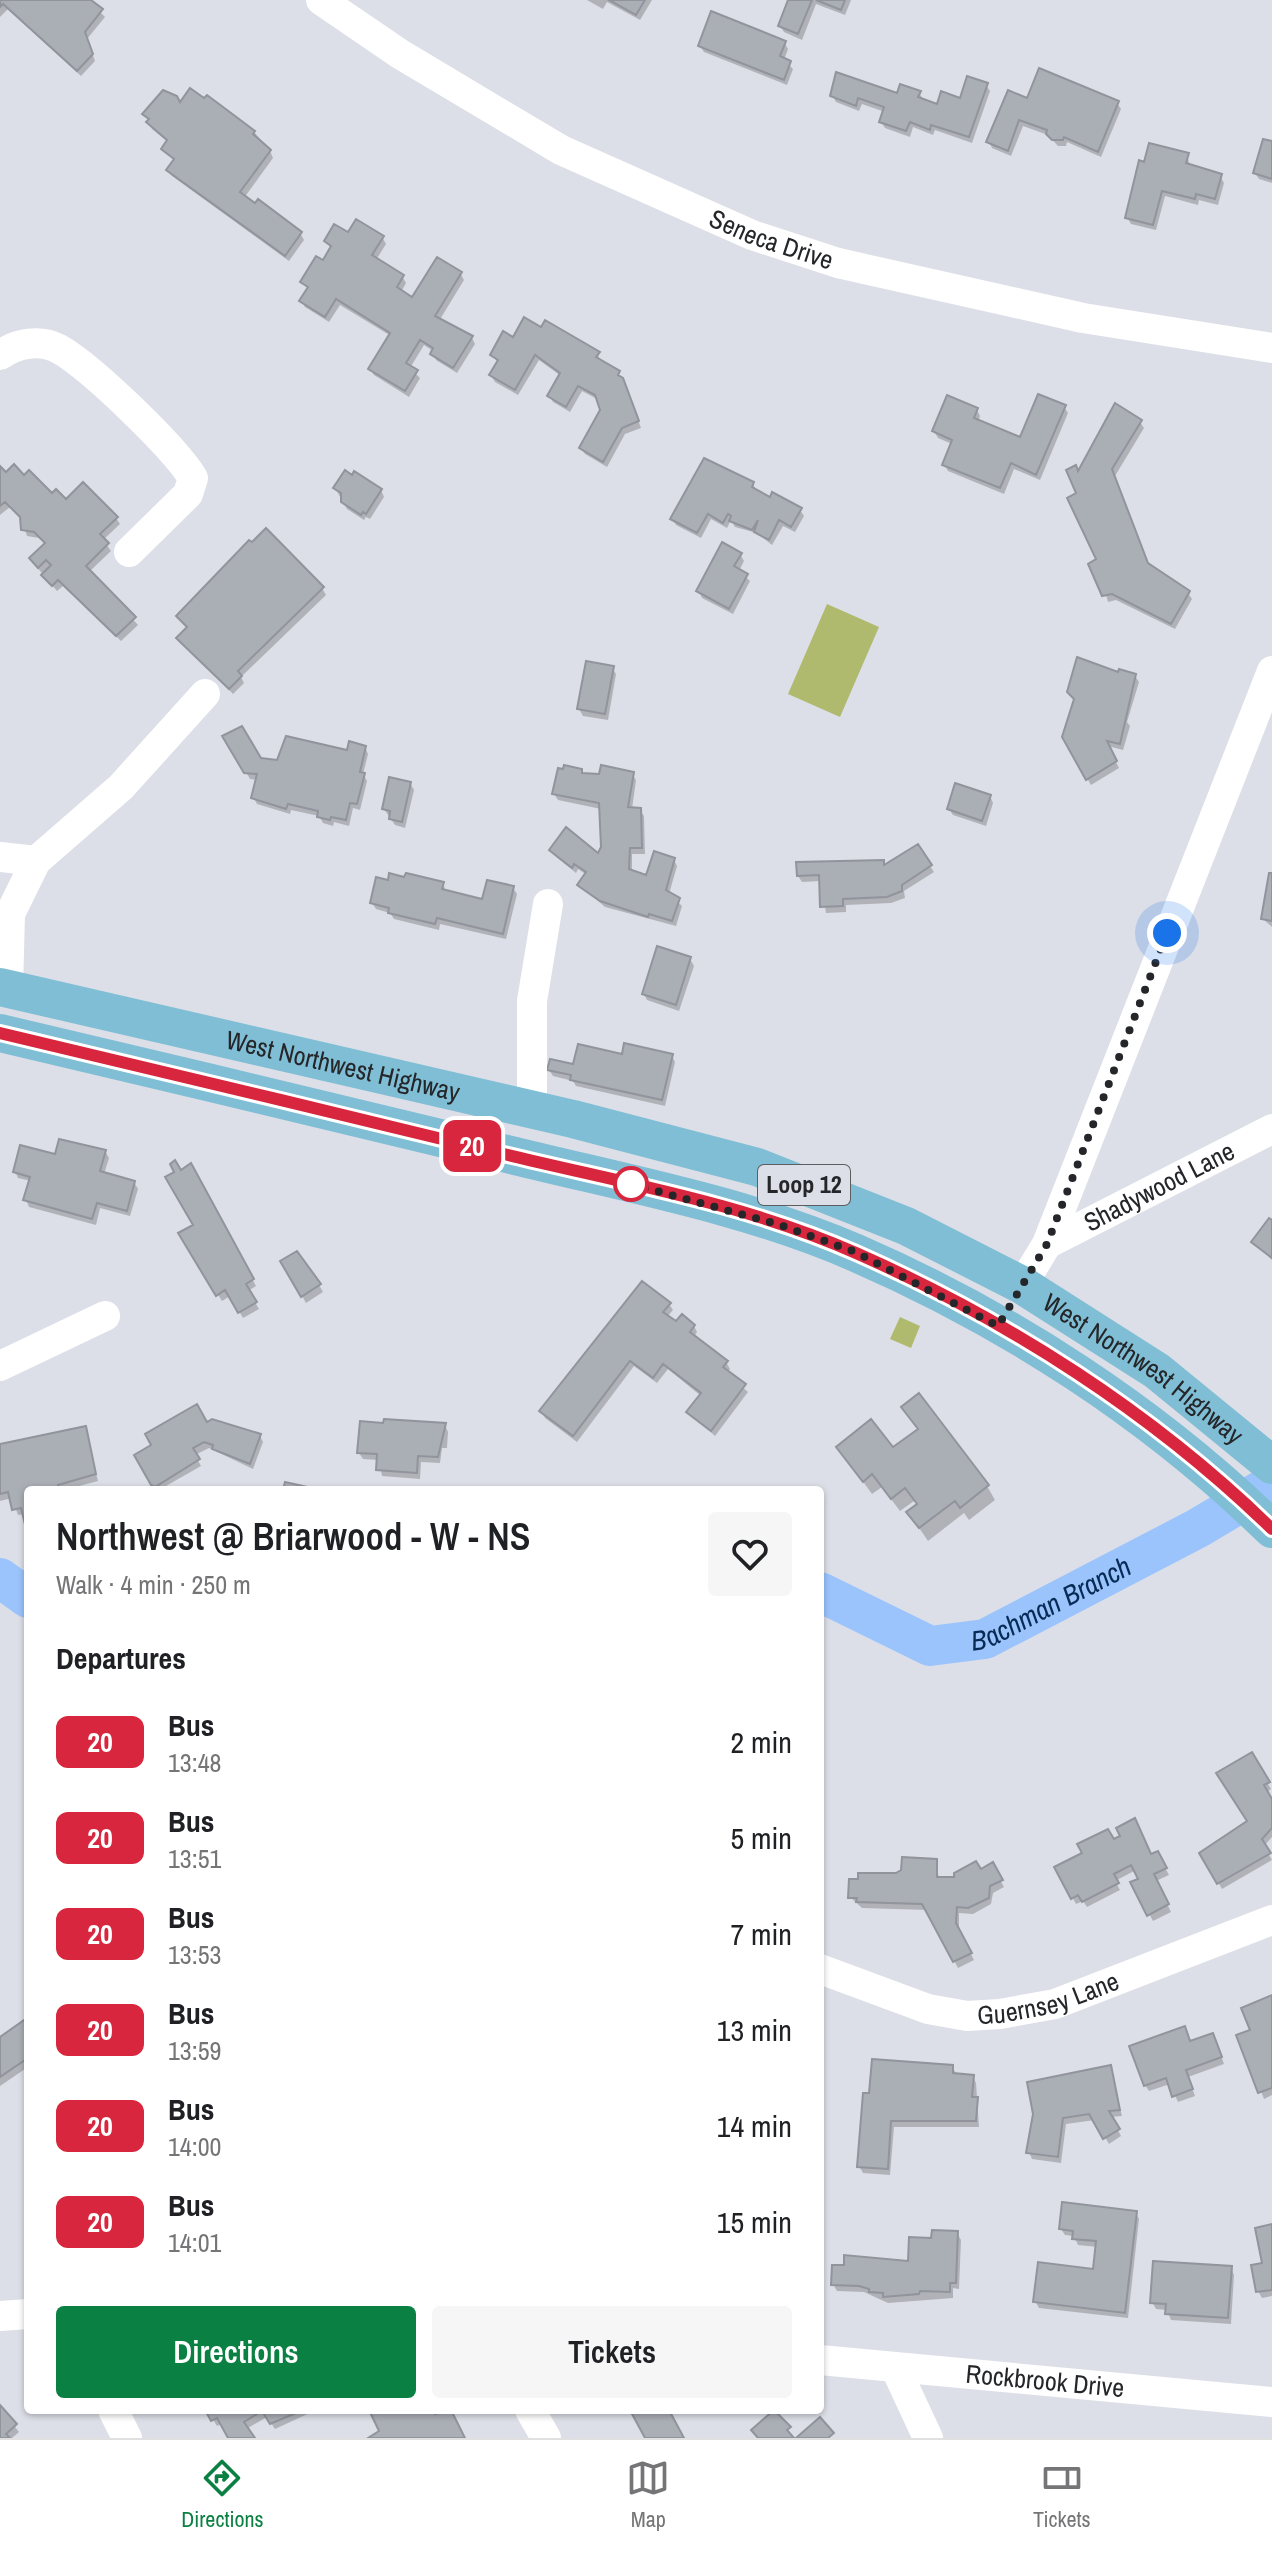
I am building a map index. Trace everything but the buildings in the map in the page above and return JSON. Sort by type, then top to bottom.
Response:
[{"type":"main road","name":"West Northwest Highway","points":[[4,988],[532,1111],[757,1167],[906,1226],[1022,1285],[1157,1371],[1260,1454]]},
{"type":"main road","name":"West Northwest Highway","points":[[0,1033],[685,1196],[853,1251],[998,1326],[1158,1429],[1272,1529]]},
{"type":"main road","points":[[388,1126],[399,1080]]},
{"type":"main road","points":[[998,1326],[1022,1285]]},
{"type":"street","name":"Seneca Drive","points":[[321,0],[400,54],[561,150],[752,235],[838,263],[1083,318],[1272,348]]},
{"type":"street","points":[[0,355],[21,344],[57,348],[84,368],[181,459],[193,478],[188,494],[129,552]]},
{"type":"street","points":[[1022,1285],[1047,1244],[1272,671]]},
{"type":"street","points":[[4,988],[10,914],[36,861],[121,787],[205,694]]},
{"type":"street","points":[[0,857],[36,861]]},
{"type":"street","points":[[532,1111],[532,1001],[548,904]]},
{"type":"street","name":"Shadywood Lane","points":[[1047,1244],[1272,1129]]},
{"type":"street","points":[[0,1366],[105,1316]]},
{"type":"street","name":"Guernsey Lane","points":[[824,1970],[928,2009],[967,2016],[1000,2014],[1055,2004],[1272,1920]]},
{"type":"street","points":[[0,2316],[24,2314]]},
{"type":"street","name":"Rockbrook Drive","points":[[824,2360],[1272,2402]]},
{"type":"street","points":[[895,2367],[928,2438]]},
{"type":"street","points":[[115,2414],[127,2438]]},
{"type":"street","points":[[532,2414],[546,2438]]},
{"type":"green space","points":[[827,604],[879,627],[840,717],[788,694]]},
{"type":"green space","points":[[900,1317],[920,1326],[911,1348],[890,1339]]},
{"type":"waterway","name":"Bachman Branch","points":[[824,1594],[930,1646],[985,1639],[1198,1528],[1272,1484]]},
{"type":"waterway","name":"Bachman Branch","points":[[0,1578],[24,1595]]},
{"type":"bus line","name":"20","points":[[0,1033],[685,1196],[853,1251],[998,1326],[1113,1397],[1158,1429],[1272,1529]]},
{"type":"route","points":[[631,1184],[685,1196],[853,1251],[998,1326],[1047,1244],[1167,933]]}]
